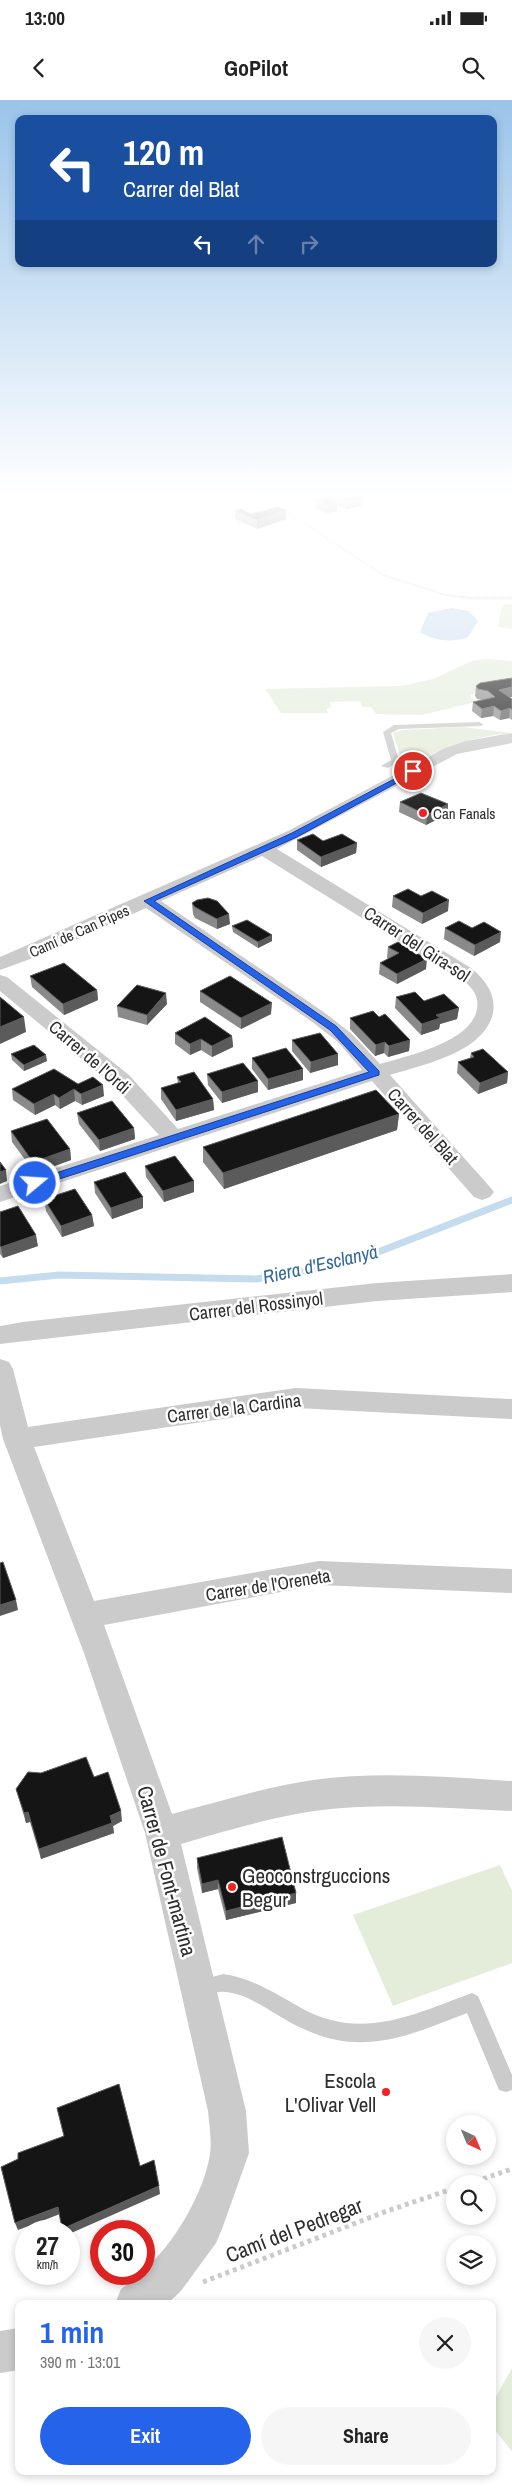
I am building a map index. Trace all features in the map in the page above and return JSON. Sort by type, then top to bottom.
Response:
[{"type":"street","name":"Camí de Can Pipes","points":[[0,964],[37,950],[294,835],[451,751],[466,746],[512,738]]},
{"type":"street","name":"Carrer del Gira-sol","points":[[0,1194],[440,1052],[460,1043],[474,1032],[484,1019],[487,1006],[486,993],[456,967],[264,849]]},
{"type":"street","name":"Carrer del Blat","points":[[148,901],[333,1028],[376,1073],[482,1192]]},
{"type":"street","name":"Carrer de l'Ordi","points":[[0,981],[120,1080],[174,1138]]},
{"type":"street","name":"Carrer del Rossinyol","points":[[0,1335],[23,1330],[377,1292],[512,1282]]},
{"type":"street","name":"Carrer de Font-martina","points":[[0,1369],[17,1439],[85,1616],[162,1833],[227,2111],[230,2153],[220,2185],[202,2228],[167,2277],[141,2300]]},
{"type":"street","name":"Carrer de la Cardina","points":[[17,1439],[296,1398],[512,1409]]},
{"type":"street","name":"Carrer de l'Oreneta","points":[[85,1616],[319,1573],[512,1581]]},
{"type":"street","points":[[162,1833],[278,1802],[336,1793],[396,1790],[512,1796]]},
{"type":"street","points":[[0,2352],[15,2350]]},
{"type":"lane","points":[[385,766],[395,761],[387,732],[397,727],[479,724]]},
{"type":"lane","points":[[198,1989],[223,1983],[242,1987],[318,2028],[341,2033],[368,2035],[392,2031],[472,2002],[506,2082]]},
{"type":"path","points":[[494,2175],[512,2169]]},
{"type":"path","name":"Camí del Pedregar","points":[[193,2286],[388,2211],[446,2191]]},
{"type":"green space","points":[[501,609],[512,609],[512,629],[498,627]]},
{"type":"green space","points":[[487,659],[512,661],[512,686],[478,691],[471,695],[471,698],[480,701],[421,715],[376,714],[371,707],[362,707],[360,701],[330,702],[331,707],[326,709],[328,713],[281,713],[265,689],[401,686],[433,679],[472,661]]},
{"type":"green space","points":[[463,727],[512,733],[481,737],[453,745],[399,772],[393,767],[402,761],[393,733],[402,730]]},
{"type":"green space","points":[[500,1865],[512,1891],[512,1963],[393,2006],[353,1915]]},
{"type":"green space","points":[[512,2368],[512,2451],[496,2432],[496,2397]]},
{"type":"water","points":[[455,609],[469,611],[478,621],[468,637],[444,640],[420,632],[428,613]]},
{"type":"building","points":[[512,678],[512,687],[499,690],[512,699],[512,710],[510,708],[501,711],[494,706],[482,709],[473,702],[495,697],[488,691],[478,689],[476,686],[480,683]]},
{"type":"building","points":[[421,793],[448,804],[427,815],[400,802]]},
{"type":"building","points":[[313,834],[323,841],[342,834],[357,843],[321,857],[297,840]]},
{"type":"building","points":[[408,889],[421,896],[432,891],[449,900],[423,913],[393,896]]},
{"type":"building","points":[[208,898],[217,901],[229,914],[217,919],[195,907],[192,903]]},
{"type":"building","points":[[247,920],[272,935],[258,942],[232,926]]},
{"type":"building","points":[[459,921],[472,928],[484,922],[501,932],[475,945],[445,928]]},
{"type":"building","points":[[398,942],[427,959],[397,974],[380,963],[399,953],[388,947]]},
{"type":"building","points":[[64,963],[97,990],[63,1004],[30,976]]},
{"type":"building","points":[[230,976],[272,1003],[241,1018],[200,991]]},
{"type":"building","points":[[137,985],[166,993],[147,1015],[117,1006]]},
{"type":"building","points":[[415,992],[424,1001],[444,994],[459,1008],[436,1015],[440,1018],[422,1024],[396,997]]},
{"type":"building","points":[[0,997],[24,1017],[0,1027]]},
{"type":"building","points":[[373,1011],[379,1017],[385,1014],[410,1040],[389,1046],[385,1042],[376,1045],[350,1018]]},
{"type":"building","points":[[205,1017],[232,1036],[212,1046],[201,1039],[190,1044],[175,1033]]},
{"type":"building","points":[[320,1033],[338,1054],[311,1062],[292,1040]]},
{"type":"building","points":[[34,1045],[46,1055],[24,1065],[11,1054]]},
{"type":"building","points":[[286,1048],[303,1069],[268,1079],[252,1058]]},
{"type":"building","points":[[483,1049],[508,1072],[480,1083],[458,1062],[474,1057],[471,1053]]},
{"type":"building","points":[[243,1063],[258,1081],[222,1092],[207,1074]]},
{"type":"building","points":[[54,1069],[78,1084],[93,1077],[103,1085],[81,1094],[74,1089],[59,1098],[54,1094],[34,1104],[12,1089]]},
{"type":"building","points":[[194,1072],[213,1099],[176,1110],[161,1088],[181,1082],[177,1077]]},
{"type":"building","points":[[376,1090],[399,1114],[223,1173],[203,1147]]},
{"type":"building","points":[[112,1101],[134,1128],[99,1140],[77,1113]]},
{"type":"building","points":[[47,1119],[70,1149],[33,1162],[11,1131]]},
{"type":"building","points":[[175,1156],[194,1181],[163,1191],[145,1166]]},
{"type":"building","points":[[0,1162],[6,1170],[0,1172]]},
{"type":"building","points":[[125,1172],[143,1197],[111,1208],[94,1182]]},
{"type":"building","points":[[75,1189],[92,1215],[61,1226],[44,1199]]},
{"type":"building","points":[[18,1206],[36,1235],[1,1247],[0,1212]]},
{"type":"building","points":[[3,1562],[16,1600],[0,1605],[0,1563]]},
{"type":"building","points":[[86,1757],[94,1777],[108,1772],[121,1811],[110,1816],[112,1823],[39,1849],[28,1812],[24,1813],[16,1789],[28,1772],[41,1773]]},
{"type":"building","points":[[282,1837],[296,1893],[226,1911],[218,1880],[202,1884],[197,1858]]},
{"type":"building","points":[[119,2084],[140,2166],[154,2160],[159,2186],[80,2221],[60,2220],[58,2207],[23,2220],[15,2220],[15,2223],[1,2167],[18,2159],[18,2153],[64,2136],[57,2108]]},
{"type":"waterway","name":"Riera d'Esclanyà","points":[[0,1281],[59,1275],[256,1279],[316,1269],[373,1254],[512,1200]]},
{"type":"place","name":"Can Fanals","points":[[423,813]]},
{"type":"place","name":"Geoconstrguccions Begur","points":[[232,1887]]},
{"type":"place","name":"Escola L'Olivar Vell","points":[[386,2092]]},
{"type":"route","points":[[35,1183],[376,1073],[345,1038],[333,1028],[148,901],[294,835],[413,771]]}]
